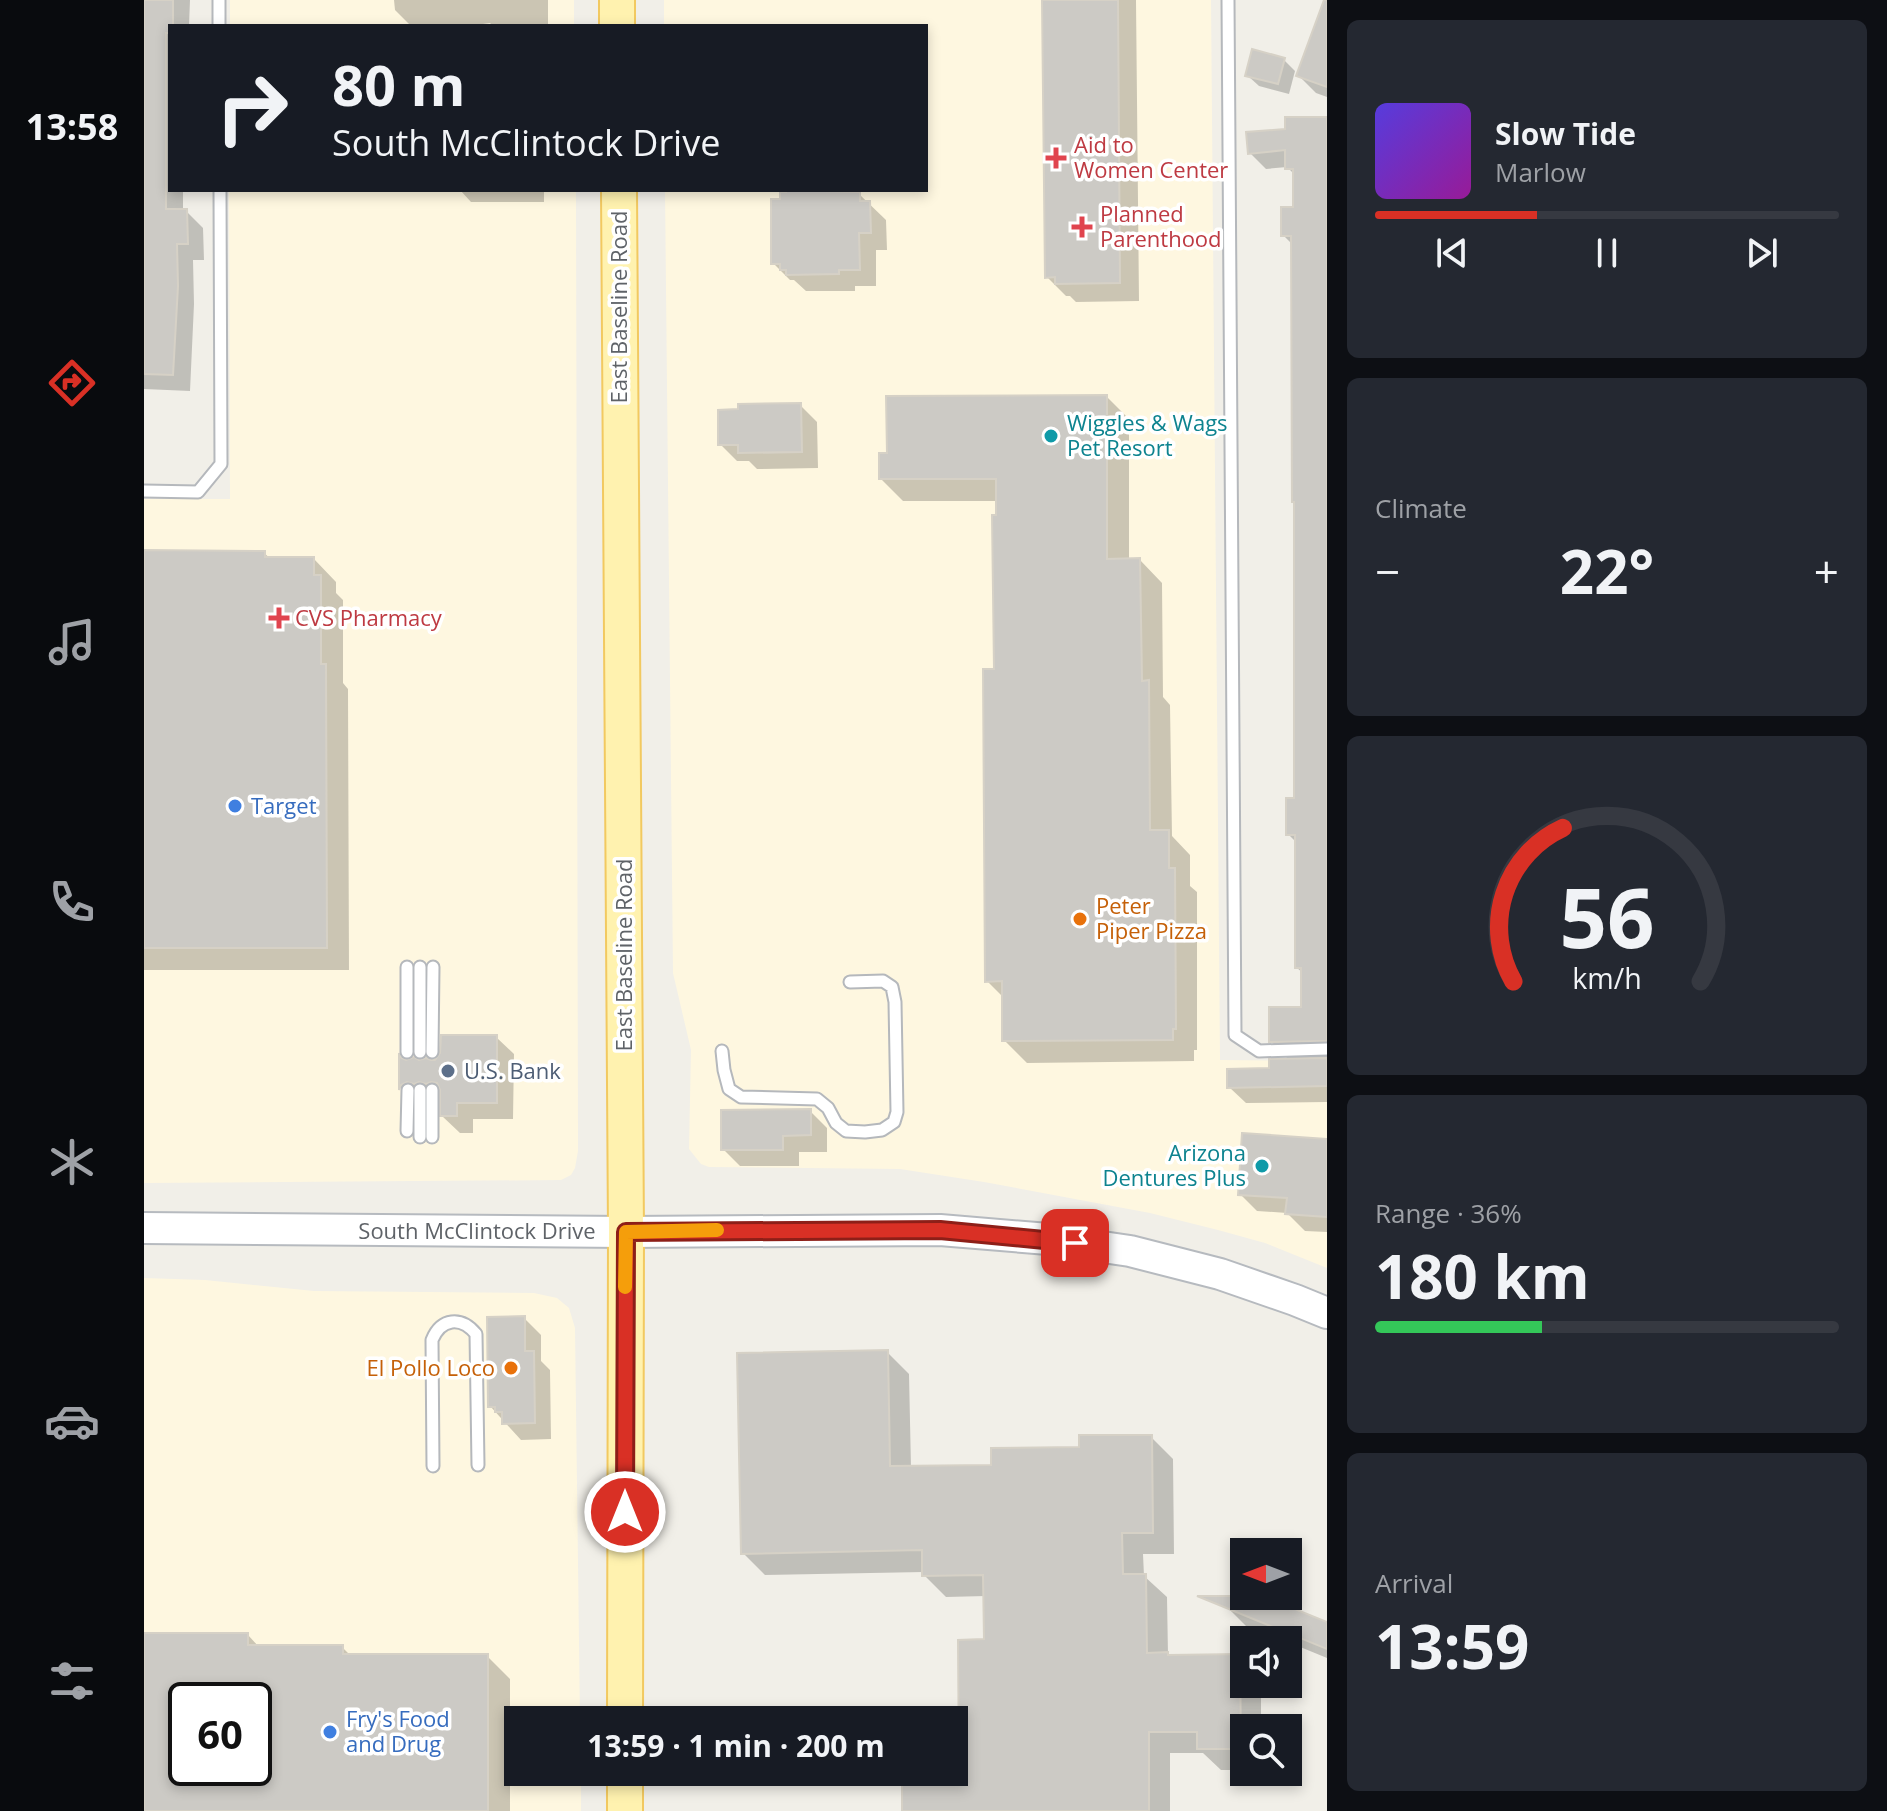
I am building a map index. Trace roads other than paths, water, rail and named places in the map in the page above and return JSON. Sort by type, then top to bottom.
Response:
[{"type":"main road","points":[[617,0],[617,24]]},
{"type":"main road","name":"East Baseline Road","points":[[619,192],[626,1232],[625,1706]]},
{"type":"main road","name":"South McClintock Drive","points":[[144,1228],[626,1232],[940,1230],[1048,1239],[1130,1251],[1265,1289],[1327,1313]]},
{"type":"main road","points":[[625,1786],[625,1811]]},
{"type":"lane","points":[[219,0],[219,24]]},
{"type":"lane","points":[[1228,0],[1235,1035],[1259,1051],[1327,1049]]},
{"type":"lane","points":[[144,491],[198,492],[221,464],[220,192]]},
{"type":"lane","points":[[407,967],[420,1052],[427,967]]},
{"type":"lane","points":[[722,1051],[729,1089],[741,1097],[817,1099],[846,1131],[882,1130],[894,1122],[897,1112],[892,987],[883,981],[850,982]]},
{"type":"lane","points":[[407,1131],[420,1090],[426,1137]]},
{"type":"lane","points":[[433,1466],[432,1340],[436,1329],[453,1322],[470,1327],[476,1334],[478,1465]]},
{"type":"place","name":"Aid to Women Center","points":[[1056,158]]},
{"type":"place","name":"Planned Parenthood","points":[[1082,227]]},
{"type":"place","name":"Wiggles & Wags Pet Resort","points":[[1051,436]]},
{"type":"place","name":"CVS Pharmacy","points":[[279,618]]},
{"type":"place","name":"Target","points":[[235,806]]},
{"type":"place","name":"Peter Piper Pizza","points":[[1080,919]]},
{"type":"place","name":"U.S. Bank","points":[[448,1071]]},
{"type":"place","name":"Arizona Dentures Plus","points":[[1262,1166]]},
{"type":"place","name":"El Pollo Loco","points":[[511,1368]]},
{"type":"place","name":"Fry's Food and Drug","points":[[330,1732]]}]
